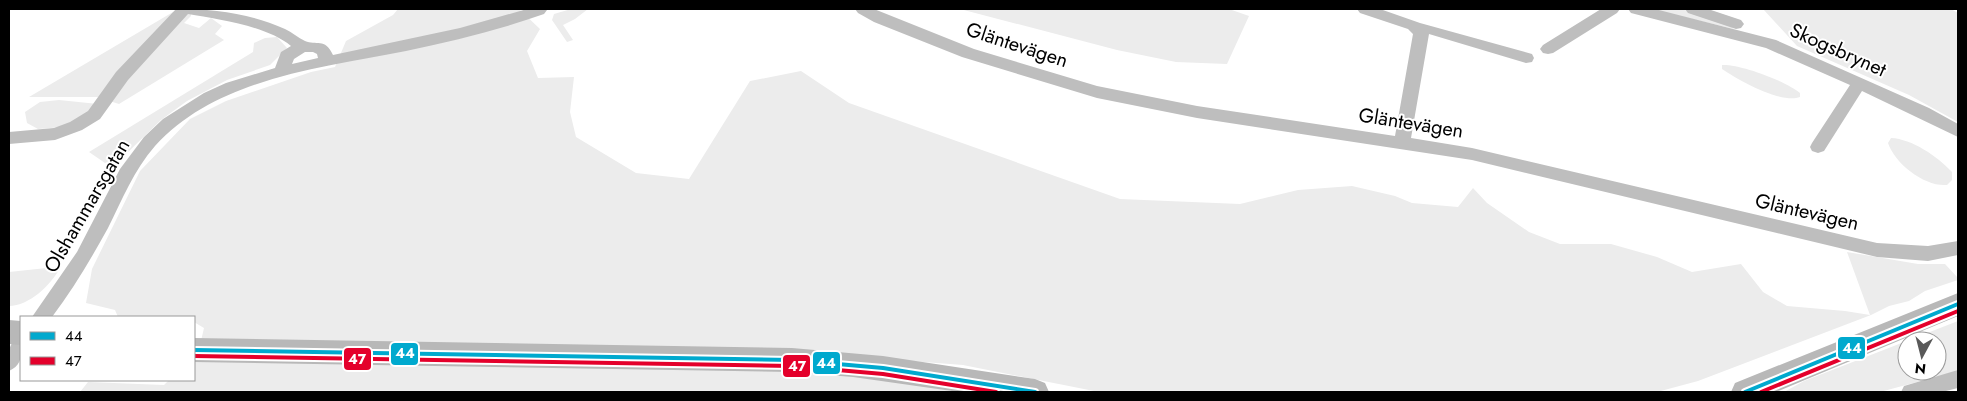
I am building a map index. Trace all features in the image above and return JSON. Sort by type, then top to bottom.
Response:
[{"type":"street","points":[[9,138],[55,134],[76,126],[94,115],[122,76],[184,9],[210,12],[280,32],[297,41],[302,47]]},
{"type":"street","name":"Olshammarsgatan","points":[[42,316],[81,262],[131,166],[150,141],[187,110],[245,81],[463,33],[544,9]]},
{"type":"street","name":"Gläntevägen","points":[[863,9],[879,18],[968,53],[1097,92],[1212,114],[1472,154],[1877,250],[1907,255],[1926,255],[1958,248]]},
{"type":"street","points":[[1365,9],[1417,28],[1425,28],[1526,58]]},
{"type":"street","points":[[1548,49],[1612,9]]},
{"type":"street","name":"Skogsbrynet","points":[[1636,9],[1745,37],[1802,56],[1923,112],[1958,132]]},
{"type":"street","points":[[1693,9],[1738,25],[1746,33],[1745,37]]},
{"type":"street","points":[[1402,142],[1422,38],[1421,32],[1417,28]]},
{"type":"street","points":[[282,72],[287,56],[302,47],[321,49],[324,51],[326,62]]},
{"type":"street","points":[[1818,147],[1858,83]]},
{"type":"street","points":[[1745,392],[1958,304]]},
{"type":"street","points":[[9,362],[20,346]]},
{"type":"street","points":[[195,350],[438,356],[793,360],[870,367],[1035,392]]},
{"type":"street","points":[[1911,392],[1958,379]]},
{"type":"shaded area","points":[[398,9],[519,9],[540,29],[527,51],[538,78],[574,77],[570,112],[576,137],[636,173],[689,179],[750,81],[801,71],[849,103],[1120,199],[1240,204],[1298,190],[1352,186],[1395,196],[1412,203],[1458,207],[1473,188],[1487,203],[1529,232],[1560,244],[1611,244],[1657,257],[1692,272],[1741,264],[1763,292],[1787,306],[1870,315],[1847,252],[1918,264],[1945,264],[1958,280],[1925,291],[1909,301],[1889,306],[1871,315],[1698,381],[1657,392],[1099,392],[963,365],[819,354],[883,378],[956,392],[80,392],[88,382],[164,385],[168,381],[195,381],[195,351],[200,345],[204,328],[195,323],[195,316],[118,316],[115,310],[86,303],[92,269],[140,171],[190,119],[226,101],[311,72],[335,67],[346,41],[393,15]]},
{"type":"shaded area","points":[[571,9],[588,9],[563,25],[573,40],[567,42],[552,20],[554,14]]},
{"type":"shaded area","points":[[960,9],[1229,9],[1249,16],[1227,64],[1176,62],[1117,50]]},
{"type":"shaded area","points":[[1651,9],[1684,10],[1705,14],[1716,17],[1734,29]]},
{"type":"shaded area","points":[[1763,9],[1951,9],[1958,13],[1958,122],[1909,95],[1797,46]]},
{"type":"shaded area","points":[[173,12],[191,13],[191,16],[184,23],[199,28],[211,18],[222,26],[215,34],[224,40],[119,104],[97,97],[29,97]]},
{"type":"shaded area","points":[[277,37],[287,48],[270,65],[227,80],[187,101],[161,120],[125,155],[105,163],[89,152],[253,52],[254,43],[265,38]]},
{"type":"shaded area","points":[[1722,65],[1751,70],[1784,83],[1800,93],[1800,97],[1782,97],[1760,90],[1722,69]]},
{"type":"shaded area","points":[[59,100],[98,104],[90,116],[63,127],[38,129],[27,123],[25,112],[40,102]]},
{"type":"shaded area","points":[[1891,138],[1907,141],[1932,154],[1952,172],[1952,180],[1947,185],[1938,185],[1912,173],[1897,159],[1892,151],[1888,143]]},
{"type":"shaded area","points":[[60,268],[56,275],[39,293],[24,302],[9,306],[9,272]]},
{"type":"shaded area","points":[[1958,321],[1958,371],[1947,374],[1947,331],[1932,331]]},
{"type":"shaded area","points":[[1897,345],[1897,381],[1921,381],[1880,392],[1784,392],[1804,381]]},
{"type":"transit line","name":"44","points":[[1745,392],[1958,304]]},
{"type":"transit line","name":"47","points":[[1761,392],[1958,311]]},
{"type":"transit line","name":"44","points":[[195,350],[792,360],[883,368],[1035,392]]},
{"type":"transit line","name":"47","points":[[195,356],[792,366],[883,374],[996,392]]}]
